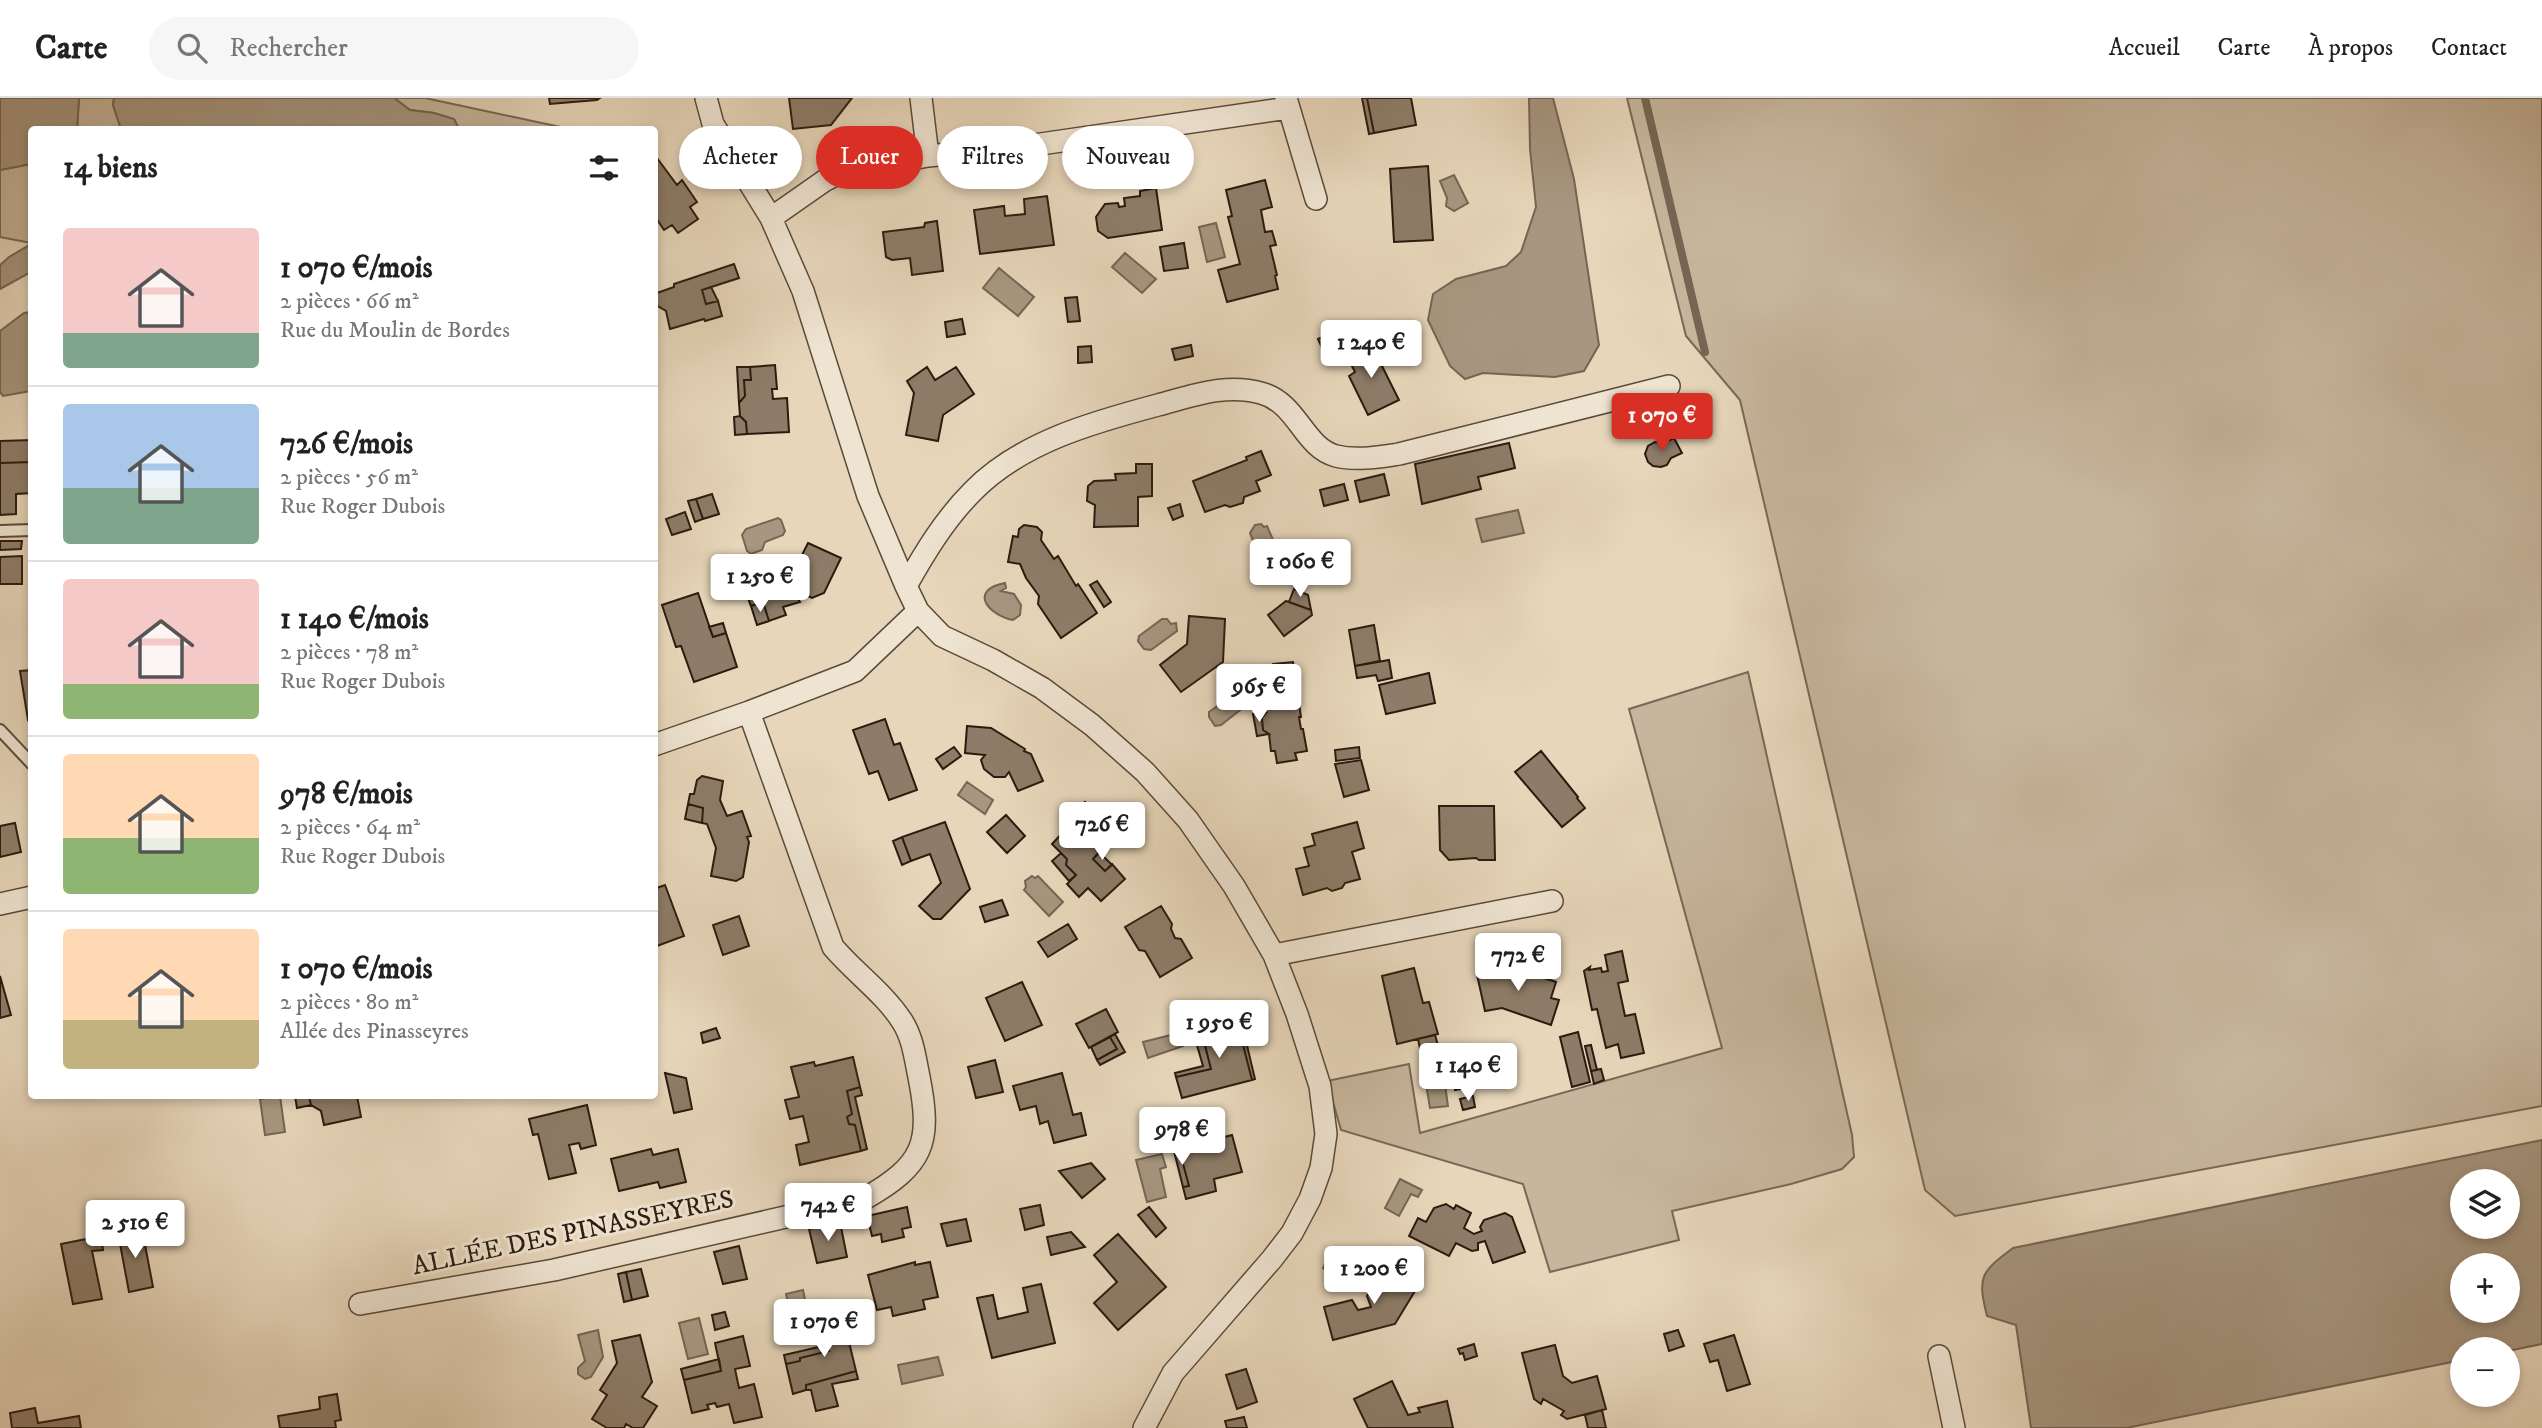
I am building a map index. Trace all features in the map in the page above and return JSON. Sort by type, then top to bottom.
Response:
[{"type":"street","points":[[706,98],[713,124],[771,218],[803,291],[868,496],[918,611],[942,636],[993,660],[1042,688],[1092,725],[1145,772],[1188,820],[1234,886],[1274,955],[1297,1014],[1320,1086],[1326,1135],[1321,1168],[1310,1199],[1292,1233],[1173,1373],[1144,1428]]},
{"type":"street","points":[[921,98],[928,156]]},
{"type":"street","points":[[771,218],[841,172],[928,156],[1020,147],[1287,103],[1316,199]]},
{"type":"street","points":[[906,586],[927,547],[958,507],[974,489],[1004,467],[1048,440],[1100,420],[1217,389],[1262,393],[1283,402],[1318,448],[1335,456],[1353,458],[1399,454],[1669,386]]},
{"type":"street","points":[[658,744],[855,671],[918,611]]},
{"type":"street","name":"ALLÉE DES PINASSEYRES","points":[[360,1304],[554,1270],[864,1199],[893,1183],[911,1164],[924,1138],[926,1112],[912,1041],[904,1023],[889,1003],[851,968],[833,947],[749,712]]},
{"type":"street","points":[[0,904],[28,898]]},
{"type":"street","points":[[1274,955],[1552,901]]},
{"type":"street","points":[[1939,1356],[1954,1428]]},
{"type":"lane","points":[[0,531],[28,530]]},
{"type":"lane","points":[[0,730],[28,760]]},
{"type":"shaded area","points":[[0,98],[79,98],[77,126],[28,126],[28,165],[0,170]]},
{"type":"shaded area","points":[[79,98],[114,98],[113,105],[120,126],[77,126]]},
{"type":"shaded area","points":[[114,98],[394,98],[410,110],[454,119],[458,126],[120,126],[113,105]]},
{"type":"shaded area","points":[[394,98],[425,98],[556,126],[458,126],[454,119],[410,110]]},
{"type":"shaded area","points":[[1529,98],[1553,98],[1574,179],[1599,345],[1584,371],[1555,377],[1483,373],[1465,379],[1450,366],[1428,320],[1433,294],[1456,279],[1506,266],[1521,252],[1536,207],[1530,149]]},
{"type":"shaded area","points":[[1627,98],[2542,98],[2542,1106],[1955,1216],[1925,1190],[1740,400],[1686,336]]},
{"type":"shaded area","points":[[28,165],[28,242],[0,237],[0,170]]},
{"type":"shaded area","points":[[1454,175],[1468,203],[1454,211],[1446,206],[1447,198],[1440,181]]},
{"type":"shaded area","points":[[1216,223],[1225,257],[1207,262],[1199,227]]},
{"type":"shaded area","points":[[28,246],[28,274],[0,289],[0,265]]},
{"type":"shaded area","points":[[1125,253],[1156,279],[1142,293],[1112,267]]},
{"type":"shaded area","points":[[999,268],[1034,297],[1018,316],[983,288]]},
{"type":"shaded area","points":[[28,312],[28,392],[3,396],[0,392],[0,331]]},
{"type":"shaded area","points":[[1518,510],[1524,533],[1482,542],[1476,519]]},
{"type":"shaded area","points":[[778,518],[785,531],[783,535],[765,542],[762,550],[751,554],[747,551],[742,535],[746,529]]},
{"type":"shaded area","points":[[1255,525],[1267,526],[1281,558],[1263,565],[1250,533]]},
{"type":"shaded area","points":[[1005,583],[1006,588],[1001,591],[1014,594],[1021,605],[1020,615],[1013,620],[996,613],[986,602],[987,591]]},
{"type":"shaded area","points":[[1162,619],[1167,619],[1171,624],[1176,623],[1177,631],[1151,650],[1144,649],[1138,641],[1139,636]]},
{"type":"shaded area","points":[[1748,672],[1852,1135],[1854,1157],[1842,1169],[1791,1184],[1672,1211],[1679,1240],[1550,1272],[1523,1184],[1341,1130],[1327,1081],[1409,1064],[1420,1133],[1722,1048],[1629,709]]},
{"type":"shaded area","points":[[1234,694],[1240,694],[1245,701],[1244,707],[1221,725],[1215,726],[1209,712]]},
{"type":"shaded area","points":[[967,782],[993,800],[985,814],[958,795]]},
{"type":"shaded area","points":[[1032,876],[1038,876],[1063,902],[1049,916],[1024,890],[1025,881]]},
{"type":"shaded area","points":[[1181,1035],[1183,1046],[1148,1058],[1143,1042]]},
{"type":"shaded area","points":[[1432,1065],[1443,1070],[1448,1106],[1430,1108],[1424,1072]]},
{"type":"shaded area","points":[[260,1099],[280,1099],[285,1132],[265,1135]]},
{"type":"shaded area","points":[[2542,1140],[2542,1344],[2520,1349],[2520,1337],[2450,1337],[2450,1362],[2126,1428],[2031,1428],[2016,1325],[1987,1316],[1982,1283],[1994,1263],[2013,1248]]},
{"type":"shaded area","points":[[1162,1154],[1166,1167],[1160,1169],[1166,1197],[1147,1202],[1136,1160]]},
{"type":"shaded area","points":[[1400,1179],[1422,1190],[1418,1197],[1411,1194],[1399,1216],[1385,1208]]},
{"type":"shaded area","points":[[1330,1254],[1358,1270],[1348,1288],[1343,1286],[1343,1280],[1323,1268]]},
{"type":"shaded area","points":[[803,1290],[810,1324],[794,1328],[786,1294]]},
{"type":"shaded area","points":[[699,1318],[708,1354],[688,1359],[679,1323]]},
{"type":"shaded area","points":[[598,1330],[603,1357],[591,1377],[585,1379],[578,1374],[578,1368],[585,1361],[578,1335]]},
{"type":"shaded area","points":[[938,1357],[943,1375],[902,1384],[898,1365]]},
{"type":"building","points":[[549,98],[600,98],[550,104]]},
{"type":"building","points":[[789,98],[852,98],[831,125],[802,128],[793,126]]},
{"type":"building","points":[[1362,98],[1367,98],[1374,133],[1369,134]]},
{"type":"building","points":[[1367,98],[1411,98],[1416,125],[1374,133]]},
{"type":"building","points":[[658,159],[677,185],[679,183],[679,189],[688,189],[697,202],[690,207],[698,219],[678,233],[672,225],[664,230],[658,221]]},
{"type":"building","points":[[1428,166],[1433,240],[1394,242],[1390,169]]},
{"type":"building","points":[[1265,180],[1272,207],[1261,210],[1265,232],[1272,231],[1276,245],[1270,246],[1278,289],[1227,302],[1218,270],[1240,264],[1228,217],[1232,216],[1226,190]]},
{"type":"building","points":[[1156,189],[1162,230],[1108,238],[1098,231],[1096,217],[1105,204],[1118,203],[1119,207],[1125,206],[1124,198],[1140,196],[1140,191]]},
{"type":"building","points":[[1047,196],[1054,245],[980,254],[974,210],[1004,206],[1005,216],[1025,214],[1024,199]]},
{"type":"building","points":[[937,221],[943,271],[912,275],[910,258],[892,260],[886,257],[883,232],[924,227],[925,223]]},
{"type":"building","points":[[1184,243],[1188,268],[1164,271],[1160,247]]},
{"type":"building","points":[[734,264],[739,278],[702,290],[706,304],[718,301],[722,316],[670,329],[666,311],[658,306],[658,293],[674,287],[674,284]]},
{"type":"building","points":[[711,287],[718,301],[706,304],[702,290]]},
{"type":"building","points":[[1077,297],[1080,321],[1068,322],[1065,298]]},
{"type":"building","points":[[962,319],[965,334],[947,337],[945,322]]},
{"type":"building","points":[[1332,333],[1342,354],[1328,361],[1318,339]]},
{"type":"building","points":[[1370,342],[1399,400],[1368,415],[1349,376],[1355,372],[1346,354]]},
{"type":"building","points":[[1191,345],[1193,356],[1175,360],[1172,349]]},
{"type":"building","points":[[1091,346],[1092,362],[1078,363],[1078,347]]},
{"type":"building","points":[[775,365],[777,389],[772,389],[773,399],[787,398],[789,432],[747,434],[746,422],[740,416],[739,403],[745,396],[744,380],[751,380],[750,367]]},
{"type":"building","points":[[737,367],[750,367],[751,380],[744,380],[745,396],[739,403]]},
{"type":"building","points":[[927,367],[935,380],[956,367],[974,394],[943,415],[938,441],[906,435],[914,393],[907,381]]},
{"type":"building","points":[[740,416],[746,422],[747,434],[735,435],[734,417]]},
{"type":"building","points":[[1674,438],[1682,453],[1661,467],[1648,462],[1645,454],[1648,446]]},
{"type":"building","points":[[28,440],[28,462],[0,463],[0,441]]},
{"type":"building","points":[[1509,443],[1515,468],[1478,477],[1481,489],[1422,504],[1415,464]]},
{"type":"building","points":[[1261,451],[1271,475],[1256,481],[1260,491],[1244,497],[1243,503],[1230,507],[1225,505],[1205,512],[1193,481],[1247,460],[1246,457]]},
{"type":"building","points":[[28,462],[28,493],[16,494],[16,514],[0,515],[0,463]]},
{"type":"building","points":[[1136,464],[1152,464],[1152,496],[1138,497],[1138,526],[1094,527],[1095,505],[1087,501],[1088,486],[1094,481],[1116,480],[1115,474],[1136,473]]},
{"type":"building","points":[[1384,474],[1389,495],[1360,502],[1355,481]]},
{"type":"building","points":[[1344,484],[1348,500],[1324,506],[1320,490]]},
{"type":"building","points":[[712,494],[719,514],[703,519],[696,499]]},
{"type":"building","points":[[696,499],[703,519],[695,522],[688,501]]},
{"type":"building","points":[[1180,504],[1183,516],[1173,520],[1168,508]]},
{"type":"building","points":[[685,512],[691,529],[672,535],[666,519]]},
{"type":"building","points":[[1024,525],[1037,527],[1042,532],[1041,540],[1054,559],[1058,556],[1097,613],[1061,638],[1038,604],[1039,596],[1020,564],[1008,562],[1013,536],[1018,537],[1019,529]]},
{"type":"building","points":[[0,541],[22,541],[21,549],[0,550]]},
{"type":"building","points":[[808,543],[841,558],[824,593],[812,598],[808,596],[798,599],[800,602],[783,607],[786,615],[769,621],[763,602],[751,606],[742,583],[797,565]]},
{"type":"building","points":[[22,556],[22,584],[0,584],[0,557]]},
{"type":"building","points":[[788,556],[793,567],[771,574],[768,563]]},
{"type":"building","points":[[1097,581],[1111,602],[1104,607],[1090,585]]},
{"type":"building","points":[[1294,589],[1308,595],[1311,610],[1289,602]]},
{"type":"building","points":[[698,593],[713,637],[726,633],[737,667],[694,682],[681,646],[676,647],[662,605]]},
{"type":"building","points":[[1286,601],[1311,610],[1312,615],[1284,636],[1268,615]]},
{"type":"building","points":[[763,602],[769,621],[757,625],[751,606]]},
{"type":"building","points":[[1189,616],[1225,619],[1223,662],[1181,692],[1160,665],[1187,644]]},
{"type":"building","points":[[723,623],[726,633],[713,637],[709,627]]},
{"type":"building","points":[[1374,625],[1380,661],[1355,666],[1349,630]]},
{"type":"building","points":[[1389,660],[1392,678],[1378,681],[1376,675],[1357,678],[1355,666]]},
{"type":"building","points":[[1293,662],[1299,717],[1307,751],[1295,753],[1297,760],[1277,763],[1275,751],[1271,751],[1269,734],[1263,730],[1262,718],[1266,713],[1263,695],[1266,695],[1263,673],[1273,664]]},
{"type":"building","points":[[28,670],[28,720],[20,671]]},
{"type":"building","points":[[1429,673],[1435,703],[1386,714],[1379,685]]},
{"type":"building","points":[[1266,713],[1262,718],[1263,730],[1269,734],[1257,736],[1253,714]]},
{"type":"building","points":[[885,719],[894,745],[900,743],[917,790],[889,800],[878,771],[869,774],[853,730]]},
{"type":"building","points":[[967,726],[991,728],[1025,749],[1024,751],[1031,754],[1043,781],[1018,791],[1009,772],[1005,777],[994,777],[984,769],[981,760],[985,755],[965,753]]},
{"type":"building","points":[[954,747],[961,756],[943,769],[936,759]]},
{"type":"building","points":[[1359,747],[1360,758],[1336,761],[1335,750]]},
{"type":"building","points":[[1541,751],[1585,808],[1562,827],[1515,772]]},
{"type":"building","points":[[1361,760],[1369,790],[1344,797],[1335,764]]},
{"type":"building","points":[[702,776],[723,781],[720,800],[727,816],[742,811],[751,836],[747,837],[749,842],[743,877],[736,881],[711,876],[716,848],[707,824],[702,823],[703,808],[688,804],[690,794],[694,794],[697,780]]},
{"type":"building","points":[[1085,802],[1106,825],[1093,837],[1104,848],[1093,859],[1105,871],[1112,864],[1125,879],[1101,901],[1088,888],[1079,897],[1067,884],[1076,875],[1066,865],[1067,859],[1052,844],[1069,826],[1065,820]]},
{"type":"building","points":[[688,804],[703,808],[702,823],[685,819]]},
{"type":"building","points":[[1439,806],[1494,806],[1495,860],[1449,860],[1440,850]]},
{"type":"building","points":[[1006,815],[1025,836],[1007,853],[987,832]]},
{"type":"building","points":[[945,822],[970,889],[941,919],[933,919],[919,906],[941,883],[930,854],[911,861],[902,837]]},
{"type":"building","points":[[1357,822],[1364,848],[1352,852],[1360,879],[1345,883],[1342,888],[1332,891],[1327,888],[1303,895],[1296,869],[1309,866],[1304,848],[1315,845],[1312,834]]},
{"type":"building","points":[[15,823],[21,852],[0,857],[0,826]]},
{"type":"building","points":[[902,837],[911,861],[902,865],[893,841]]},
{"type":"building","points":[[1099,852],[1112,865],[1105,871],[1093,859]]},
{"type":"building","points":[[1061,853],[1067,859],[1066,865],[1076,875],[1069,881],[1052,861]]},
{"type":"building","points":[[665,885],[684,936],[658,946],[658,888]]},
{"type":"building","points":[[1002,900],[1008,915],[985,922],[980,907]]},
{"type":"building","points":[[1161,906],[1172,924],[1175,938],[1181,939],[1192,958],[1160,977],[1145,951],[1139,950],[1125,927]]},
{"type":"building","points":[[739,916],[749,946],[723,955],[713,925]]},
{"type":"building","points":[[1068,924],[1077,939],[1048,957],[1038,942]]},
{"type":"building","points":[[1622,951],[1628,981],[1618,983],[1625,1016],[1635,1014],[1644,1053],[1621,1058],[1618,1044],[1606,1048],[1597,1009],[1592,1010],[1584,971],[1590,967],[1589,970],[1601,968],[1602,972],[1608,971],[1605,955]]},
{"type":"building","points":[[1504,965],[1504,969],[1514,968],[1556,982],[1551,998],[1559,1000],[1551,1025],[1502,1008],[1485,1011],[1476,970]]},
{"type":"building","points":[[1414,968],[1423,1003],[1429,1002],[1438,1034],[1397,1044],[1382,976]]},
{"type":"building","points":[[0,976],[11,1015],[0,1018]]},
{"type":"building","points":[[1022,982],[1042,1025],[1005,1041],[986,998]]},
{"type":"building","points":[[1106,1009],[1118,1032],[1089,1048],[1076,1024]]},
{"type":"building","points":[[1240,1016],[1255,1079],[1252,1080],[1236,1017]]},
{"type":"building","points":[[1236,1017],[1252,1080],[1182,1098],[1176,1077],[1211,1069],[1200,1026]]},
{"type":"building","points":[[1200,1026],[1211,1069],[1176,1077],[1175,1073],[1203,1066],[1192,1028]]},
{"type":"building","points":[[716,1028],[720,1038],[703,1043],[701,1033]]},
{"type":"building","points":[[1578,1032],[1590,1082],[1572,1087],[1560,1037]]},
{"type":"building","points":[[1115,1034],[1125,1052],[1100,1065],[1097,1060],[1117,1049],[1110,1037]]},
{"type":"building","points":[[1435,1035],[1439,1049],[1421,1053],[1418,1039]]},
{"type":"building","points":[[1110,1037],[1117,1049],[1097,1060],[1091,1047]]},
{"type":"building","points":[[1591,1045],[1597,1070],[1591,1071],[1585,1046]]},
{"type":"building","points":[[853,1057],[860,1087],[847,1091],[852,1114],[847,1117],[849,1124],[855,1125],[861,1151],[800,1165],[796,1145],[809,1142],[803,1116],[790,1119],[785,1100],[799,1097],[791,1067],[814,1062],[815,1066]]},
{"type":"building","points":[[995,1060],[1003,1092],[976,1098],[968,1067]]},
{"type":"building","points":[[1467,1067],[1471,1087],[1455,1090],[1451,1070]]},
{"type":"building","points":[[1601,1069],[1604,1080],[1594,1084],[1591,1071]]},
{"type":"building","points":[[665,1073],[686,1078],[692,1109],[674,1113]]},
{"type":"building","points":[[1062,1073],[1073,1115],[1081,1113],[1086,1135],[1054,1143],[1048,1121],[1040,1124],[1036,1106],[1020,1110],[1013,1086]]},
{"type":"building","points":[[860,1087],[862,1095],[855,1097],[867,1149],[861,1151],[855,1125],[849,1124],[847,1117],[852,1114],[847,1091]]},
{"type":"building","points":[[1473,1096],[1475,1107],[1463,1110],[1460,1099]]},
{"type":"building","points":[[296,1099],[310,1099],[311,1105],[297,1108]]},
{"type":"building","points":[[310,1099],[358,1099],[361,1117],[324,1125],[321,1111],[311,1105]]},
{"type":"building","points":[[587,1105],[596,1145],[581,1149],[579,1143],[569,1145],[576,1173],[549,1179],[538,1134],[533,1135],[529,1119]]},
{"type":"building","points":[[1232,1135],[1242,1172],[1214,1179],[1216,1191],[1186,1199],[1183,1187],[1189,1186],[1182,1160],[1189,1152],[1210,1147],[1209,1141]]},
{"type":"building","points":[[651,1149],[653,1155],[678,1149],[686,1182],[660,1188],[658,1182],[619,1191],[611,1159]]},
{"type":"building","points":[[1174,1151],[1189,1152],[1182,1160],[1189,1186],[1183,1187]]},
{"type":"building","points":[[1091,1163],[1105,1179],[1082,1198],[1059,1171]]},
{"type":"building","points":[[1446,1204],[1454,1209],[1456,1205],[1471,1213],[1464,1228],[1474,1234],[1482,1231],[1480,1227],[1484,1220],[1505,1213],[1512,1217],[1525,1252],[1493,1263],[1485,1241],[1478,1243],[1478,1250],[1472,1251],[1456,1243],[1449,1256],[1409,1236],[1418,1218],[1426,1222],[1434,1208]]},
{"type":"building","points":[[1040,1205],[1044,1225],[1025,1230],[1020,1209]]},
{"type":"building","points":[[907,1207],[911,1227],[902,1229],[904,1237],[882,1242],[881,1234],[872,1236],[867,1216]]},
{"type":"building","points":[[1149,1207],[1166,1228],[1156,1237],[1138,1215]]},
{"type":"building","points":[[966,1219],[971,1241],[947,1246],[941,1224]]},
{"type":"building","points":[[840,1222],[847,1257],[817,1263],[809,1229]]},
{"type":"building","points":[[142,1229],[153,1287],[129,1292],[118,1233]]},
{"type":"building","points":[[1071,1232],[1085,1247],[1051,1255],[1047,1237]]},
{"type":"building","points":[[1118,1234],[1166,1287],[1118,1330],[1094,1303],[1117,1282],[1094,1255]]},
{"type":"building","points":[[101,1236],[103,1250],[92,1251],[102,1299],[73,1304],[61,1244]]},
{"type":"building","points":[[739,1246],[747,1279],[723,1284],[714,1252]]},
{"type":"building","points":[[915,1262],[915,1265],[930,1262],[938,1297],[923,1300],[925,1309],[893,1316],[891,1307],[877,1310],[868,1275]]},
{"type":"building","points":[[1395,1265],[1421,1281],[1395,1324],[1333,1340],[1324,1307],[1352,1300],[1358,1310],[1371,1307],[1367,1296],[1378,1279],[1385,1283]]},
{"type":"building","points":[[641,1269],[648,1296],[632,1300],[626,1272]]},
{"type":"building","points":[[626,1272],[632,1300],[624,1302],[618,1274]]},
{"type":"building","points":[[1041,1284],[1055,1343],[992,1358],[977,1298],[993,1295],[998,1319],[1028,1312],[1023,1288]]},
{"type":"building","points":[[725,1312],[729,1326],[715,1330],[712,1315]]},
{"type":"building","points":[[843,1317],[856,1371],[806,1385],[806,1390],[793,1394],[786,1364],[829,1351],[822,1321]]},
{"type":"building","points":[[822,1321],[829,1351],[786,1364],[784,1355],[823,1346],[818,1322]]},
{"type":"building","points":[[1678,1330],[1684,1346],[1669,1351],[1664,1334]]},
{"type":"building","points":[[640,1335],[652,1382],[642,1397],[657,1406],[643,1428],[633,1428],[626,1424],[624,1428],[607,1428],[592,1419],[607,1395],[600,1390],[617,1363],[612,1341]]},
{"type":"building","points":[[1734,1335],[1750,1384],[1727,1391],[1718,1360],[1710,1362],[1704,1344]]},
{"type":"building","points":[[743,1336],[750,1366],[735,1369],[739,1388],[754,1384],[762,1417],[734,1423],[729,1404],[717,1407],[715,1403],[707,1405],[709,1409],[692,1413],[684,1380],[721,1371],[715,1343]]},
{"type":"building","points":[[1474,1344],[1477,1356],[1465,1360],[1458,1349]]},
{"type":"building","points":[[1555,1345],[1563,1376],[1572,1383],[1597,1376],[1606,1409],[1567,1419],[1561,1415],[1564,1411],[1543,1399],[1541,1404],[1534,1399],[1522,1353]]},
{"type":"building","points":[[719,1359],[721,1371],[684,1380],[681,1369]]},
{"type":"building","points":[[1246,1369],[1257,1402],[1237,1409],[1226,1375]]},
{"type":"building","points":[[856,1371],[858,1379],[832,1384],[838,1406],[816,1411],[811,1390],[806,1390],[806,1385]]},
{"type":"building","points":[[1392,1381],[1408,1415],[1420,1412],[1418,1408],[1447,1401],[1453,1428],[1368,1428],[1354,1399]]},
{"type":"building","points":[[337,1394],[341,1420],[335,1421],[336,1428],[280,1428],[278,1416],[320,1409],[319,1397]]},
{"type":"building","points":[[35,1408],[38,1423],[79,1416],[81,1428],[12,1428],[10,1413]]},
{"type":"building","points":[[1602,1410],[1606,1428],[1588,1428],[1585,1415]]},
{"type":"building","points":[[1244,1417],[1247,1428],[1227,1428],[1225,1421]]},
{"type":"waterway","points":[[1645,98],[1705,352]]}]
